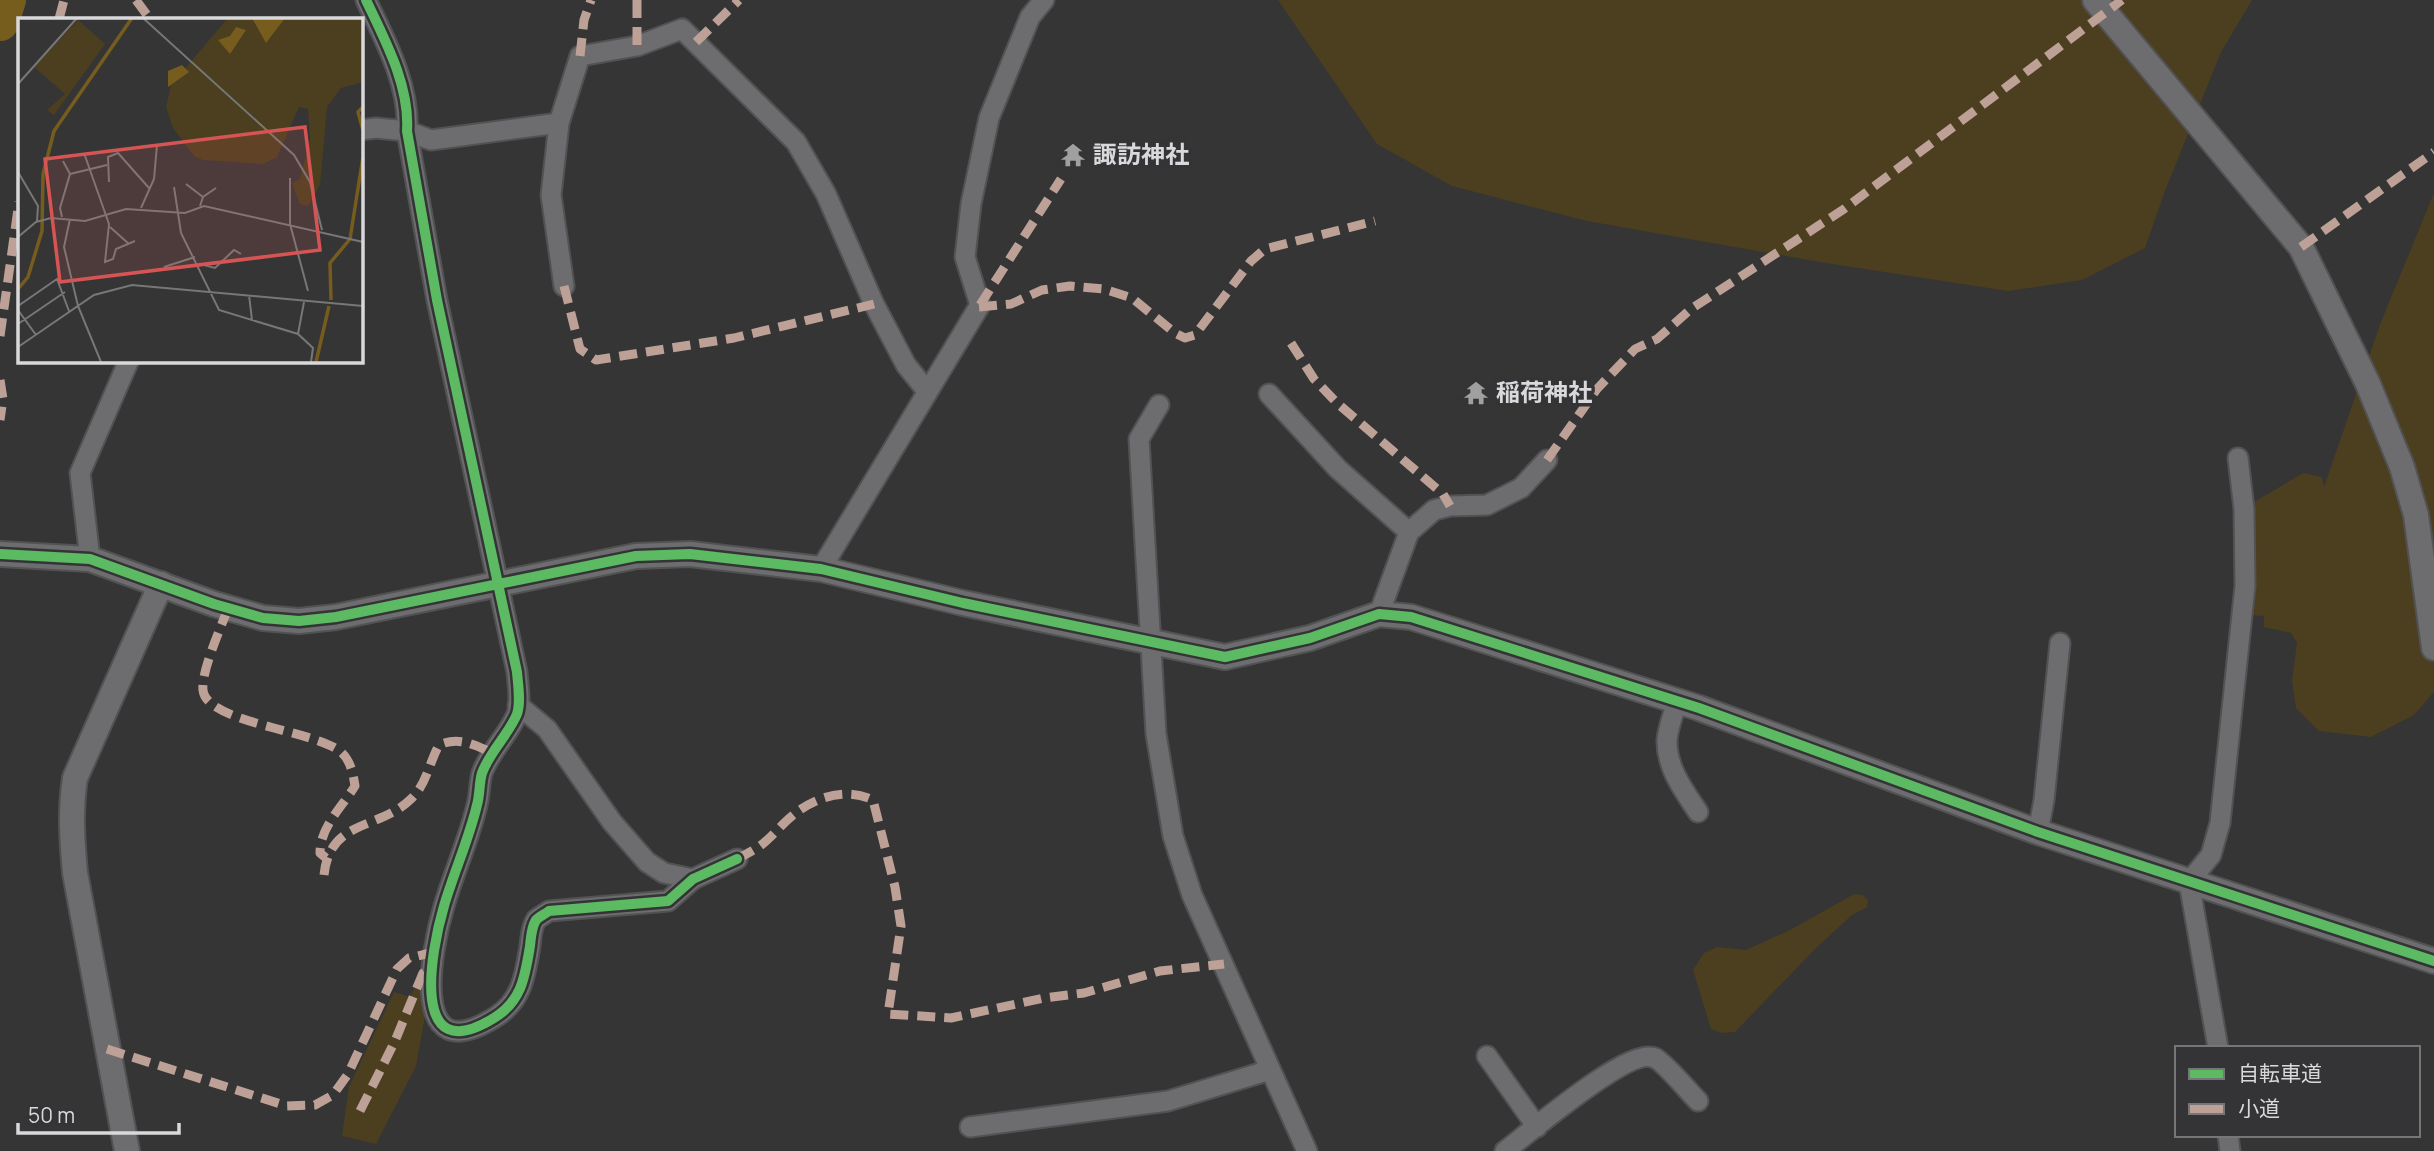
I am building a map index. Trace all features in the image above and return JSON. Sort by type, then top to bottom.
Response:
[{"type":"street","points":[[366,0],[392,56],[408,115],[407,131],[437,300],[517,672],[517,714],[489,757],[481,776],[477,805],[444,908],[431,989],[435,1019],[445,1029],[459,1032],[476,1028],[513,1003],[524,982],[537,919],[549,911],[668,901],[693,879],[737,859]]},
{"type":"street","points":[[821,569],[894,452],[926,391],[981,305],[965,257],[971,204],[989,118],[1030,17],[1044,0]]},
{"type":"street","points":[[2095,0],[2301,247],[2368,384],[2402,467],[2416,515],[2434,648]]},
{"type":"street","points":[[564,286],[551,195],[559,123],[580,56],[637,46],[682,29],[796,142],[826,194],[874,304],[899,353],[926,391]]},
{"type":"street","points":[[362,130],[376,128],[407,131],[431,140],[559,123]]},
{"type":"street","points":[[90,559],[80,473],[128,362]]},
{"type":"street","points":[[1269,394],[1338,469],[1409,532]]},
{"type":"street","points":[[1159,405],[1139,439],[1156,734],[1173,836],[1192,895],[1270,1070],[1310,1150]]},
{"type":"street","points":[[2218,1046],[2189,882],[2211,855],[2220,823],[2245,586],[2244,509],[2238,458]]},
{"type":"street","points":[[1379,614],[1409,532],[1434,510],[1450,506],[1487,505],[1521,488],[1547,460]]},
{"type":"street","points":[[0,554],[90,559],[214,604],[263,618],[299,621],[336,617],[636,556],[690,554],[821,569],[963,603],[1225,657],[1310,638],[1379,614],[1411,617],[1677,701],[2038,832],[2434,961]]},
{"type":"street","points":[[127,1151],[75,873],[71,803],[75,778],[161,583]]},
{"type":"street","points":[[2038,832],[2044,800],[2060,643]]},
{"type":"street","points":[[1677,701],[1667,738],[1668,755],[1678,782],[1698,812]]},
{"type":"street","points":[[518,705],[547,729],[612,822],[646,862],[664,873],[693,879]]},
{"type":"street","points":[[1487,1056],[1537,1128]]},
{"type":"street","points":[[1505,1151],[1607,1073],[1642,1057],[1656,1059],[1698,1101]]},
{"type":"street","points":[[970,1128],[1168,1101],[1270,1070]]},
{"type":"shaded area","points":[[1278,0],[2252,0],[2221,52],[2145,248],[2082,280],[2008,291],[1826,263],[1587,221],[1452,186],[1377,144]]},
{"type":"shaded area","points":[[2434,193],[2434,692],[2414,715],[2371,737],[2319,731],[2296,708],[2292,681],[2297,643],[2291,633],[2264,627],[2264,616],[2247,615],[2249,505],[2303,473],[2322,477],[2324,487],[2381,322]]},
{"type":"shaded area","points":[[1854,894],[1863,895],[1868,900],[1867,907],[1852,915],[1815,949],[1735,1032],[1721,1033],[1711,1029],[1693,970],[1704,953],[1717,947],[1746,950],[1792,929]]},
{"type":"shaded area","points":[[417,984],[423,984],[426,1010],[416,1066],[376,1144],[342,1136],[349,1087],[394,992],[410,997]]},
{"type":"waterway","points":[[0,22],[7,0]]},
{"type":"marked path","points":[[59,18],[64,0]]},
{"type":"marked path","points":[[136,0],[149,18]]},
{"type":"marked path","points":[[580,56],[584,20],[591,0]]},
{"type":"marked path","points":[[637,0],[637,46]]},
{"type":"marked path","points":[[696,42],[739,0]]},
{"type":"marked path","points":[[1547,460],[1597,389],[1635,349],[1657,339],[1691,309],[1844,209],[2122,0]]},
{"type":"marked path","points":[[2301,247],[2434,152]]},
{"type":"marked path","points":[[980,305],[1061,179]]},
{"type":"marked path","points":[[0,336],[18,209]]},
{"type":"marked path","points":[[979,307],[1011,304],[1042,290],[1070,286],[1104,289],[1132,298],[1185,338],[1195,335],[1251,261],[1265,249],[1375,221]]},
{"type":"marked path","points":[[564,286],[580,349],[596,360],[734,338],[874,304]]},
{"type":"marked path","points":[[1291,343],[1314,379],[1337,403],[1443,494],[1450,506]]},
{"type":"marked path","points":[[0,380],[3,399],[0,420]]},
{"type":"marked path","points":[[228,608],[205,672],[203,690],[209,701],[222,711],[241,718],[328,744],[341,752],[351,768],[355,786],[324,835],[320,853],[326,858]]},
{"type":"marked path","points":[[324,875],[328,857],[346,834],[385,816],[412,798],[439,745],[460,741],[492,752]]},
{"type":"marked path","points":[[737,859],[769,839],[801,809],[820,799],[852,794],[873,800],[895,887],[901,926],[888,1014],[951,1018],[1044,998],[1084,993],[1160,971],[1224,964]]},
{"type":"marked path","points":[[107,1049],[287,1106],[315,1105],[333,1095],[348,1074],[397,969],[409,958],[434,952]]},
{"type":"marked path","points":[[360,1111],[395,1041],[423,973],[431,968]]},
{"type":"cycle path","points":[[366,0],[395,64],[405,97],[407,131],[437,300],[517,672],[517,714],[482,773],[474,818],[439,926],[431,975],[432,998],[437,1017],[448,1029],[467,1030],[494,1018],[511,1004],[521,987],[534,923],[549,911],[668,901],[693,879],[737,859]]},
{"type":"cycle path","points":[[0,554],[90,559],[214,604],[263,618],[299,621],[336,617],[636,556],[690,554],[821,569],[963,603],[1225,657],[1310,638],[1379,614],[1411,617],[1699,708],[2038,832],[2434,961]]},
{"type":"place","name":"諏訪神社","points":[[1073,155]]},
{"type":"place","name":"稲荷神社","points":[[1476,393]]}]
